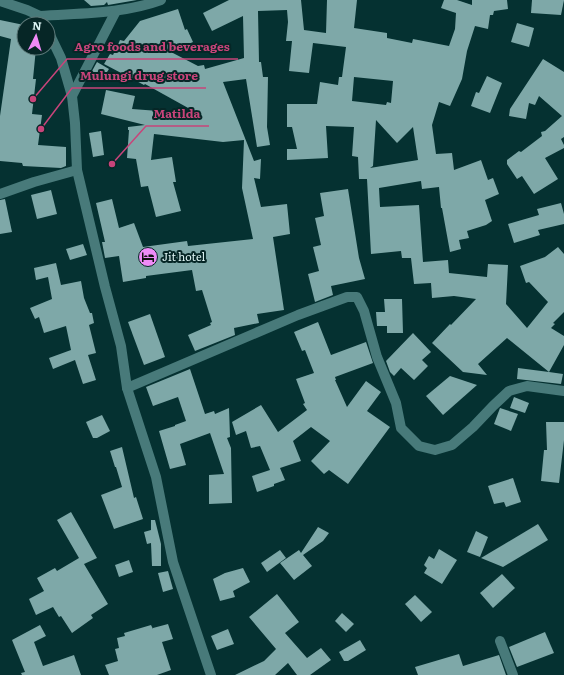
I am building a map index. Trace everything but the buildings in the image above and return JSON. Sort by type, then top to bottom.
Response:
[{"type":"street","points":[[56,18],[116,10],[150,4],[161,0]]},
{"type":"street","points":[[0,1],[27,10],[36,16]]},
{"type":"street","points":[[72,96],[116,10]]},
{"type":"street","points":[[56,48],[61,58],[72,96],[77,170],[105,287],[121,346],[127,388],[156,478],[173,562],[211,675]]},
{"type":"street","points":[[0,194],[34,182],[77,170]]},
{"type":"street","points":[[127,388],[298,315],[347,297],[357,297],[364,311],[377,357],[396,403],[401,428],[420,446],[435,450],[452,445],[474,427],[509,391],[528,386],[564,391]]},
{"type":"street","points":[[500,641],[513,675]]},
{"type":"place","name":"Agro foods and beverages","points":[[33,99]]},
{"type":"place","name":"Mulungi drug store","points":[[41,129]]},
{"type":"place","name":"Matilda","points":[[112,164]]},
{"type":"place","name":"Jit hotel","points":[[148,257]]}]
